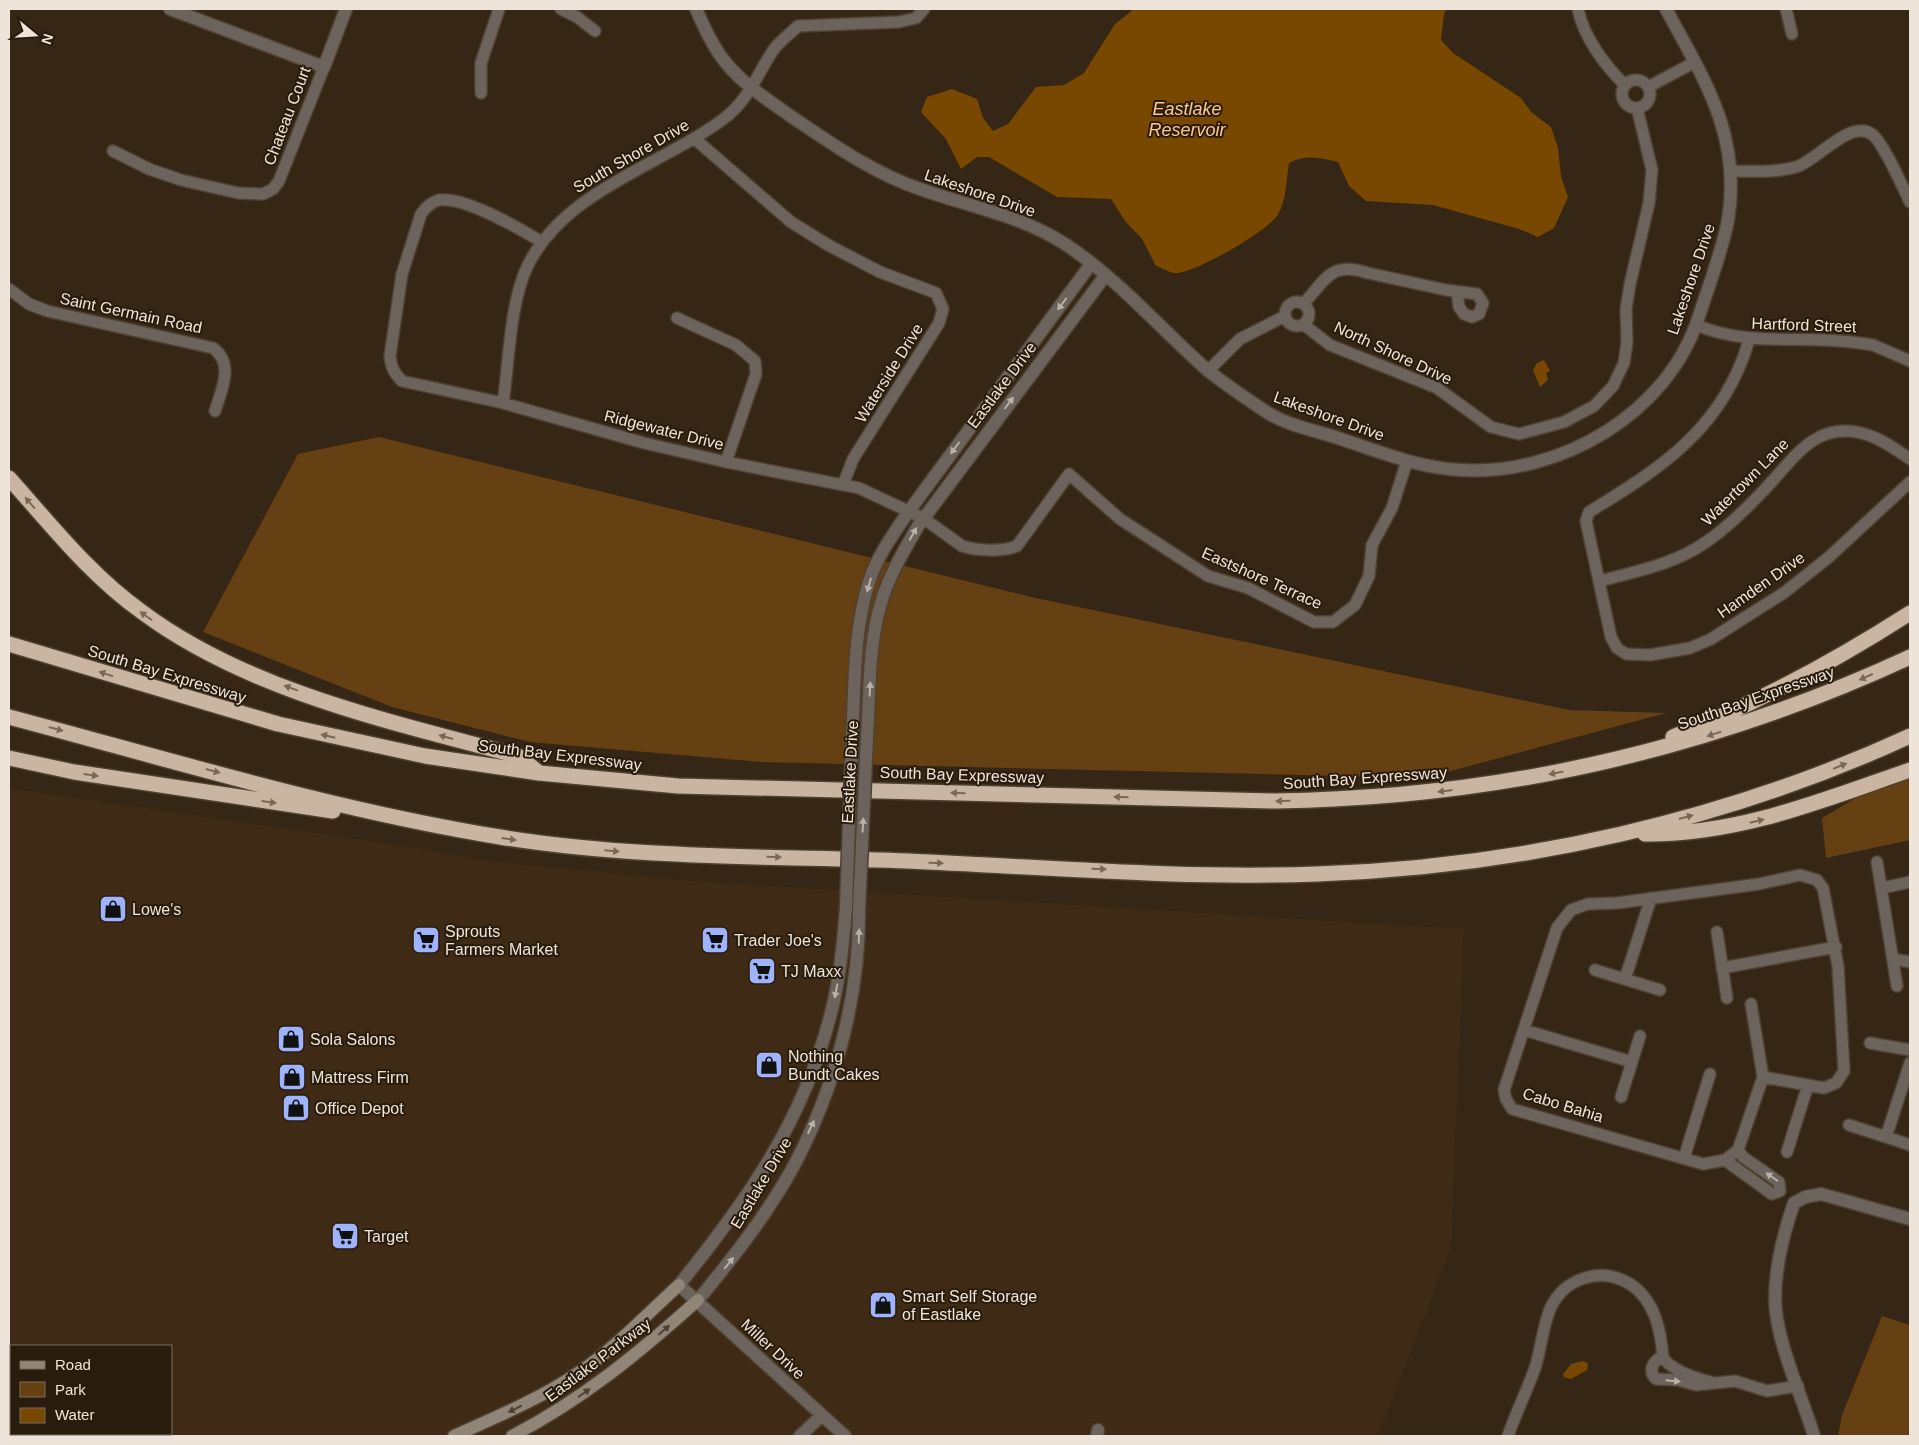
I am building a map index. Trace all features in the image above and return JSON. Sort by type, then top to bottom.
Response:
[{"type":"highway","points":[[9,478],[66,544],[102,580],[141,612],[191,644],[245,670],[356,712],[518,756],[539,773]]},
{"type":"highway","points":[[1605,763],[1684,732],[1761,697],[1830,661],[1910,612]]},
{"type":"highway","name":"South Bay Expressway","points":[[9,644],[278,724],[425,756],[539,773],[678,786],[1275,801],[1437,792],[1518,780],[1605,763],[1686,742],[1766,716],[1844,686],[1910,657]]},
{"type":"highway","points":[[9,717],[325,800],[461,830]]},
{"type":"highway","points":[[9,758],[74,772],[563,846],[654,854],[1267,875],[1361,872],[1446,864],[1531,852],[1621,834],[1703,813],[1783,787],[1910,736]]},
{"type":"highway","points":[[1621,834],[1688,832],[1761,820],[1785,814],[1910,770]]},
{"type":"main road","name":"Eastlake Parkway","points":[[454,1436],[520,1407],[578,1374],[625,1336],[679,1285]]},
{"type":"main road","name":"Eastlake Parkway","points":[[512,1436],[550,1416],[622,1366],[698,1300]]},
{"type":"street","points":[[170,9],[324,67]]},
{"type":"street","name":"Chateau Court","points":[[114,151],[149,169],[181,180],[238,193],[263,194],[273,189],[279,181],[346,9]]},
{"type":"street","points":[[481,93],[481,63],[499,9]]},
{"type":"street","points":[[561,9],[577,17],[595,31]]},
{"type":"street","name":"Lakeshore Drive","points":[[696,9],[704,28],[724,61],[752,89],[840,150],[887,175],[916,188],[1031,227],[1066,245],[1105,276],[1208,371],[1272,416],[1408,462],[1442,469],[1494,470],[1531,464],[1570,451],[1622,420],[1652,393],[1677,361],[1696,325],[1726,232],[1731,170],[1720,114],[1695,62],[1666,9]]},
{"type":"street","name":"South Shore Drive","points":[[503,403],[517,298],[528,266],[542,242],[568,212],[586,199],[695,140],[728,115],[752,89],[773,51],[798,26],[899,22],[916,18],[924,9]]},
{"type":"street","name":"North Shore Drive","points":[[1303,324],[1330,346],[1437,388],[1491,427],[1520,434],[1564,422],[1594,406],[1613,386],[1624,363],[1627,342],[1626,309],[1630,284],[1649,208],[1652,170],[1637,108],[1625,102],[1622,93],[1625,85],[1614,74],[1584,27],[1578,9]]},
{"type":"street","points":[[1786,9],[1792,34]]},
{"type":"street","points":[[1648,87],[1695,62]]},
{"type":"street","points":[[1625,85],[1637,80],[1648,87]]},
{"type":"street","points":[[1637,108],[1649,100],[1648,87]]},
{"type":"street","points":[[1731,170],[1772,171],[1798,167],[1852,132],[1864,131],[1872,135],[1880,143],[1910,202]]},
{"type":"street","name":"Waterside Drive","points":[[695,140],[786,219],[828,245],[880,272],[936,294],[941,302],[943,309],[939,323],[853,459],[843,485]]},
{"type":"street","name":"Ridgewater Drive","points":[[542,242],[507,221],[450,200],[438,200],[427,206],[421,214],[402,274],[390,356],[391,366],[396,376],[402,381],[503,403],[644,443],[726,462],[859,488],[923,518]]},
{"type":"street","name":"Eastlake Drive","points":[[679,1285],[753,1187],[788,1127],[813,1071],[832,1013],[840,965],[846,908],[852,739],[859,625],[869,581],[887,544],[909,511],[1091,264]]},
{"type":"street","points":[[1303,304],[1331,274],[1344,268],[1457,292]]},
{"type":"street","name":"Eastlake Drive","points":[[698,1300],[742,1247],[786,1178],[815,1118],[838,1054],[853,994],[859,945],[867,737],[877,619],[892,573],[923,518],[1105,276]]},
{"type":"street","name":"Saint Germain Road","points":[[9,289],[29,304],[47,311],[213,348],[224,360],[226,372],[215,411]]},
{"type":"street","points":[[1292,303],[1303,304],[1308,313],[1303,324],[1292,325],[1285,316],[1286,308],[1292,303]]},
{"type":"street","points":[[1208,371],[1240,339],[1285,316]]},
{"type":"street","points":[[677,318],[736,345],[755,361],[756,374],[726,462]]},
{"type":"street","name":"Hartford Street","points":[[1696,325],[1712,332],[1750,340],[1853,342],[1873,345],[1910,361]]},
{"type":"street","points":[[1600,581],[1586,521],[1589,512],[1641,480],[1681,450],[1708,421],[1724,398],[1737,376],[1750,340]]},
{"type":"street","name":"Watertown Lane","points":[[1600,581],[1666,564],[1707,542],[1765,489],[1803,446],[1818,438],[1838,432],[1866,434],[1882,440],[1910,459]]},
{"type":"street","name":"Eastshore Terrace","points":[[923,518],[962,546],[1010,549],[1017,546],[1069,474],[1120,519],[1208,576],[1248,588],[1314,622],[1333,622],[1355,605],[1369,576],[1372,545],[1392,508],[1408,462]]},
{"type":"street","name":"Hamden Drive","points":[[1600,581],[1611,637],[1617,648],[1626,654],[1650,655],[1690,648],[1711,639],[1785,592],[1829,557],[1910,482]]},
{"type":"street","points":[[1878,862],[1897,986]]},
{"type":"street","name":"Cabo Bahia","points":[[1738,1150],[1725,1160],[1702,1164],[1512,1109],[1506,1099],[1504,1090],[1557,928],[1571,910],[1588,904],[1617,903],[1758,884],[1800,875],[1817,880],[1823,888],[1836,947],[1844,1071],[1836,1083],[1824,1088],[1763,1077]]},
{"type":"street","points":[[1882,888],[1910,882]]},
{"type":"street","points":[[1625,979],[1651,898]]},
{"type":"street","points":[[1717,932],[1727,998]]},
{"type":"street","points":[[1722,968],[1836,947]]},
{"type":"street","points":[[1893,959],[1910,962]]},
{"type":"street","points":[[1595,970],[1660,990]]},
{"type":"street","points":[[1751,1004],[1763,1077],[1738,1150],[1743,1157],[1779,1182],[1780,1191],[1794,1203]]},
{"type":"street","points":[[1524,1030],[1632,1062]]},
{"type":"street","name":"Cabo Bahia","points":[[1621,1097],[1640,1036]]},
{"type":"street","points":[[1870,1043],[1910,1050]]},
{"type":"street","points":[[1886,1137],[1910,1063]]},
{"type":"street","points":[[1684,1158],[1710,1074]]},
{"type":"street","points":[[1787,1152],[1808,1085]]},
{"type":"street","points":[[1849,1125],[1910,1145]]},
{"type":"street","points":[[1725,1160],[1772,1194],[1780,1191]]},
{"type":"street","points":[[1814,1436],[1779,1330],[1776,1310],[1781,1250],[1794,1203],[1805,1197],[1821,1194],[1910,1219]]},
{"type":"street","points":[[1508,1436],[1536,1363],[1550,1309],[1558,1297],[1573,1282],[1589,1277],[1605,1276],[1621,1280],[1640,1291],[1651,1306],[1659,1332],[1662,1358],[1667,1364],[1695,1378],[1711,1382]]},
{"type":"street","name":"Miller Drive","points":[[679,1285],[698,1300],[821,1416],[845,1436]]},
{"type":"street","points":[[1662,1358],[1658,1359],[1651,1368],[1651,1372],[1656,1379],[1678,1380],[1696,1385],[1735,1381],[1767,1391],[1798,1386]]},
{"type":"street","points":[[800,1436],[821,1416]]},
{"type":"shaded area","points":[[9,788],[386,843],[491,861],[696,881],[1464,929],[1451,1248],[1378,1436],[9,1436]]},
{"type":"green space","points":[[379,437],[1031,597],[1569,710],[1666,713],[1425,778],[761,762],[530,742],[392,707],[203,632],[298,454]]},
{"type":"green space","points":[[1910,766],[1910,840],[1826,858],[1822,818]]},
{"type":"green space","points":[[1882,1316],[1910,1325],[1910,1436],[1838,1436],[1842,1415]]},
{"type":"water","name":"Eastlake Reservoir","points":[[1134,9],[1447,9],[1444,14],[1441,40],[1453,53],[1521,98],[1531,112],[1551,127],[1558,148],[1561,176],[1568,197],[1554,228],[1538,237],[1519,229],[1433,205],[1366,201],[1349,186],[1338,162],[1319,158],[1301,158],[1289,163],[1283,204],[1277,216],[1270,223],[1246,241],[1200,266],[1188,271],[1172,273],[1156,266],[1142,239],[1125,221],[1111,199],[1057,197],[989,157],[977,157],[961,169],[946,139],[921,112],[927,97],[952,89],[977,99],[983,118],[993,131],[1008,124],[1036,87],[1064,85],[1084,73],[1115,24]]},
{"type":"water","points":[[1544,360],[1550,371],[1546,373],[1548,380],[1540,387],[1533,370],[1537,363]]},
{"type":"water","points":[[1582,1361],[1588,1363],[1587,1370],[1571,1379],[1564,1377],[1563,1374],[1571,1364]]},
{"type":"place","name":"Lowe's","points":[[113,909]]},
{"type":"place","name":"Sprouts Farmers Market","points":[[426,940]]},
{"type":"place","name":"Trader Joe's","points":[[715,940]]},
{"type":"place","name":"TJ Maxx","points":[[762,971]]},
{"type":"place","name":"Sola Salons","points":[[291,1039]]},
{"type":"place","name":"Nothing Bundt Cakes","points":[[769,1065]]},
{"type":"place","name":"Mattress Firm","points":[[292,1077]]},
{"type":"place","name":"Office Depot","points":[[296,1108]]},
{"type":"place","name":"Target","points":[[345,1236]]},
{"type":"place","name":"Smart Self Storage of Eastlake","points":[[883,1305]]}]
